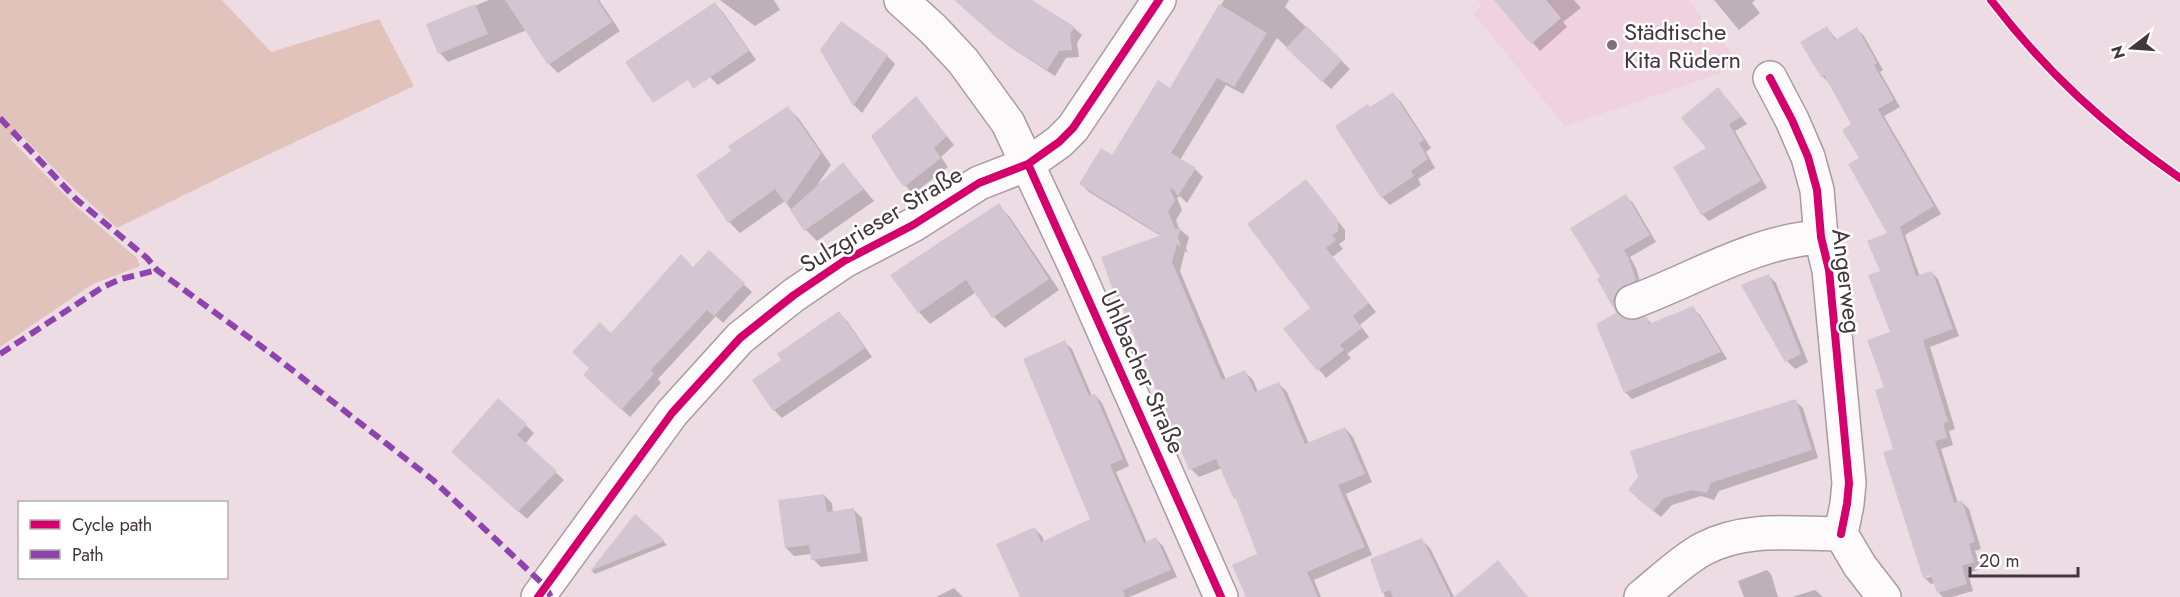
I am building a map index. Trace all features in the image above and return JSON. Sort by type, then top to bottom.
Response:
[{"type":"street","name":"Uhlbacher Straße","points":[[901,0],[933,28],[978,79],[1008,123],[1221,597]]},
{"type":"street","name":"Sulzgrieser Straße","points":[[542,592],[672,413],[740,338],[794,295],[844,261],[913,225],[979,183],[1028,164],[1059,142],[1073,128],[1159,0]]},
{"type":"street","name":"Angerweg","points":[[1770,78],[1808,157],[1817,190],[1821,237],[1829,270],[1849,483],[1841,534]]},
{"type":"street","name":"Angerweg","points":[[1632,302],[1764,247],[1797,238],[1821,237]]},
{"type":"street","points":[[1641,597],[1704,548],[1725,539],[1762,533],[1841,534],[1860,566],[1884,597]]},
{"type":"shaded area","points":[[0,0],[222,0],[271,52],[379,19],[414,86],[117,228],[18,132],[11,140],[77,207],[137,258],[140,266],[93,284],[0,347]]},
{"type":"shaded area","name":"Städtische Kita Rüdern","points":[[1477,0],[1688,0],[1742,66],[1565,126],[1473,13],[1482,6]]},
{"type":"building","points":[[505,0],[597,0],[612,22],[548,65]]},
{"type":"building","points":[[954,0],[1032,0],[1075,27],[1070,34],[1072,50],[1059,51],[1047,70],[997,38]]},
{"type":"building","name":"Städtische Kita Rüdern","points":[[1494,0],[1546,0],[1561,18],[1531,44]]},
{"type":"building","points":[[715,2],[749,51],[693,89],[688,80],[653,103],[625,62]]},
{"type":"building","points":[[475,4],[488,34],[438,54],[426,24]]},
{"type":"building","points":[[1219,4],[1267,33],[1234,87],[1217,78],[1171,153],[1196,168],[1178,196],[1172,188],[1170,189],[1175,201],[1168,211],[1175,229],[1181,227],[1178,238],[1181,247],[1177,244],[1172,262],[1222,380],[1245,370],[1255,392],[1279,382],[1305,444],[1345,427],[1365,474],[1338,485],[1365,547],[1307,572],[1318,597],[1246,597],[1232,565],[1257,554],[1236,499],[1216,459],[1189,470],[1117,295],[1115,296],[1101,257],[1161,235],[1079,184],[1101,148],[1112,155],[1158,80],[1170,88]]},
{"type":"building","points":[[841,21],[888,55],[853,106],[820,50]]},
{"type":"building","points":[[1307,26],[1342,60],[1322,82],[1286,48]]},
{"type":"building","points":[[1827,26],[1835,40],[1857,27],[1877,63],[1874,65],[1894,100],[1878,109],[1934,206],[1898,228],[1900,227],[1916,276],[1932,271],[1953,329],[1923,340],[1948,422],[1943,423],[1947,438],[1935,441],[1954,503],[1962,500],[1975,542],[1969,544],[1974,562],[1962,566],[1967,584],[1937,593],[1931,575],[1923,578],[1883,452],[1893,449],[1875,390],[1884,387],[1867,340],[1890,332],[1868,275],[1880,271],[1867,241],[1887,233],[1848,164],[1859,158],[1842,130],[1851,124],[1824,75],[1821,77],[1800,42]]},
{"type":"building","points":[[1718,87],[1741,117],[1729,124],[1761,181],[1701,215],[1673,167],[1706,148],[1681,118]]},
{"type":"building","points":[[1393,92],[1424,140],[1419,143],[1428,159],[1411,171],[1414,176],[1381,198],[1335,126],[1368,104],[1370,107]]},
{"type":"building","points":[[916,96],[947,136],[934,148],[941,158],[904,187],[871,136]]},
{"type":"building","points":[[788,106],[821,153],[786,204],[775,189],[728,223],[696,175],[731,151],[728,146]]},
{"type":"building","points":[[843,162],[864,189],[804,231],[790,210]]},
{"type":"building","points":[[1306,179],[1338,220],[1338,232],[1332,235],[1336,240],[1326,248],[1369,303],[1353,316],[1362,328],[1340,345],[1344,350],[1317,371],[1283,329],[1310,308],[1247,224]]},
{"type":"building","points":[[1626,194],[1650,235],[1624,250],[1636,280],[1617,291],[1613,300],[1615,309],[1621,317],[1629,320],[1647,316],[1649,324],[1693,306],[1721,352],[1624,393],[1596,324],[1616,313],[1597,279],[1600,277],[1570,228]]},
{"type":"building","points":[[999,203],[1049,279],[992,318],[966,280],[918,313],[890,275]]},
{"type":"building","points":[[709,250],[745,283],[714,316],[707,310],[651,370],[654,374],[621,410],[583,375],[589,368],[572,352],[600,322],[611,333],[681,254],[693,267]]},
{"type":"building","points":[[1769,274],[1801,354],[1785,362],[1741,285]]},
{"type":"building","points":[[839,311],[865,348],[773,411],[752,380],[781,360],[777,354]]},
{"type":"building","points":[[1065,340],[1089,396],[1095,394],[1123,459],[1110,465],[1144,543],[1156,537],[1171,570],[1123,590],[1125,597],[1020,597],[996,544],[1035,527],[1041,542],[1090,519],[1023,359]]},
{"type":"building","points":[[498,398],[527,424],[517,435],[557,471],[518,512],[451,452]]},
{"type":"building","points":[[1796,399],[1812,450],[1711,483],[1707,493],[1692,490],[1664,498],[1653,511],[1628,490],[1638,477],[1630,451]]},
{"type":"building","points":[[824,494],[827,512],[854,508],[861,553],[811,560],[809,545],[785,548],[778,500]]},
{"type":"building","points":[[635,514],[665,541],[590,571]]},
{"type":"building","points":[[1422,538],[1451,597],[1393,597],[1390,590],[1382,593],[1370,559]]},
{"type":"building","points":[[1498,560],[1528,597],[1454,597]]},
{"type":"marked path","points":[[0,118],[76,199],[147,258],[157,270],[273,355],[433,480],[545,586],[551,597]]},
{"type":"marked path","points":[[0,354],[103,287],[121,279],[157,270]]},
{"type":"cycle path","points":[[538,597],[672,413],[740,338],[794,295],[844,261],[913,225],[979,183],[1028,164],[1059,142],[1073,128],[1159,0]]},
{"type":"cycle path","points":[[1991,0],[2033,51],[2078,96],[2102,118],[2180,178]]},
{"type":"cycle path","points":[[1770,78],[1808,157],[1817,190],[1821,237],[1829,270],[1849,483],[1841,534]]},
{"type":"cycle path","points":[[1028,164],[1221,597]]},
{"type":"place","name":"Städtische Kita Rüdern","points":[[1612,45]]}]
